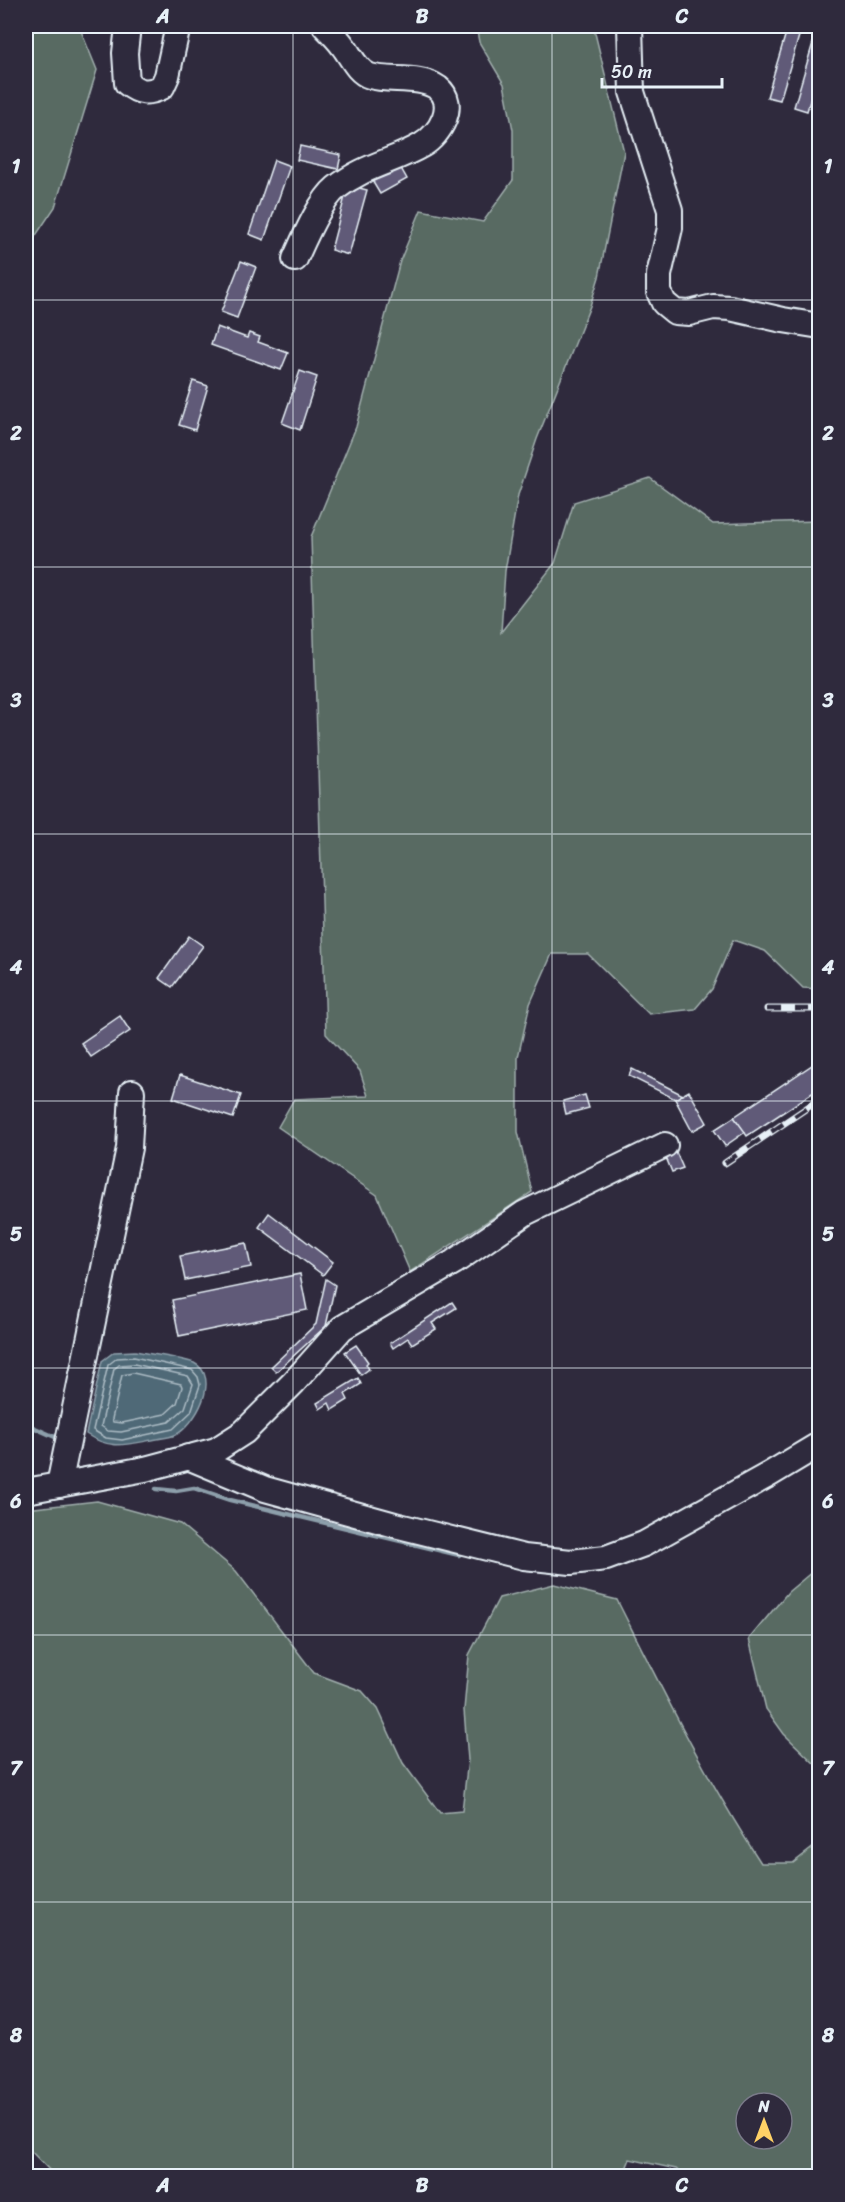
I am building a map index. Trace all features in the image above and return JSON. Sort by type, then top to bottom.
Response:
[{"type":"street","points":[[128,26],[125,53],[127,83],[144,93],[162,87],[167,76],[178,26]]},
{"type":"street","points":[[295,259],[312,222],[334,189],[366,168],[424,145],[439,129],[447,112],[446,100],[438,88],[421,82],[370,76],[357,67],[344,46],[325,26]]},
{"type":"street","points":[[630,26],[632,92],[670,210],[670,228],[658,275],[658,292],[664,303],[675,312],[730,308],[819,326]]},
{"type":"street","points":[[59,1485],[129,1148],[132,1092]]},
{"type":"street","points":[[26,1491],[145,1469],[216,1450],[244,1432],[294,1382],[342,1328],[454,1262],[525,1213],[665,1145]]},
{"type":"street","points":[[188,1457],[265,1490],[524,1557],[571,1562],[606,1558],[644,1544],[819,1444]]},
{"type":"green space","points":[[26,26],[79,26],[97,70],[55,207],[26,250]]},
{"type":"green space","points":[[476,26],[591,26],[594,29],[624,152],[599,277],[518,495],[505,571],[501,632],[555,563],[574,502],[650,478],[713,524],[819,521],[819,989],[803,988],[765,951],[733,940],[712,989],[695,1009],[649,1014],[588,954],[552,954],[530,1004],[518,1057],[518,1132],[532,1192],[410,1272],[377,1195],[278,1127],[294,1099],[368,1096],[360,1071],[326,1034],[311,537],[356,427],[400,261],[421,210],[483,222],[513,180],[513,130],[504,84],[479,42]]},
{"type":"green space","points":[[97,1501],[180,1524],[236,1571],[314,1673],[362,1691],[378,1709],[403,1763],[440,1813],[462,1811],[468,1760],[464,1710],[469,1655],[499,1598],[554,1584],[617,1600],[703,1766],[761,1863],[793,1863],[819,1843],[819,2176],[685,2176],[676,2169],[630,2159],[623,2176],[55,2176],[26,2146],[26,1509]]},
{"type":"green space","points":[[819,1566],[819,1768],[784,1734],[766,1709],[749,1639],[788,1592]]},
{"type":"water","points":[[135,1351],[194,1363],[202,1370],[206,1379],[206,1390],[197,1412],[183,1430],[175,1435],[126,1445],[110,1444],[95,1439],[86,1434],[102,1361],[114,1352]]},
{"type":"building","points":[[788,26],[802,26],[780,100],[767,97]]},
{"type":"building","points":[[818,26],[820,66],[807,111],[794,107]]},
{"type":"building","points":[[300,146],[341,155],[338,169],[297,160]]},
{"type":"building","points":[[274,160],[290,166],[264,240],[249,234]]},
{"type":"building","points":[[398,163],[407,179],[380,194],[371,179]]},
{"type":"building","points":[[348,185],[367,190],[349,255],[331,250]]},
{"type":"building","points":[[241,261],[256,267],[237,318],[221,312]]},
{"type":"building","points":[[217,327],[247,338],[249,333],[260,337],[258,342],[288,353],[281,370],[211,345]]},
{"type":"building","points":[[300,371],[317,377],[300,430],[282,423]]},
{"type":"building","points":[[193,381],[208,386],[195,430],[179,425]]},
{"type":"building","points":[[189,936],[203,946],[172,987],[159,978]]},
{"type":"building","points":[[120,1016],[130,1031],[91,1057],[81,1043]]},
{"type":"building","points":[[27,1034],[31,1064],[26,1064]]},
{"type":"building","points":[[815,1063],[820,1070],[820,1088],[747,1136],[734,1117]]},
{"type":"building","points":[[632,1069],[683,1095],[675,1099],[629,1076]]},
{"type":"building","points":[[180,1075],[241,1095],[233,1118],[173,1098]]},
{"type":"building","points":[[689,1091],[707,1123],[692,1131],[675,1099]]},
{"type":"building","points":[[585,1095],[589,1108],[566,1114],[563,1101]]},
{"type":"building","points":[[734,1117],[745,1132],[725,1146],[714,1130]]},
{"type":"building","points":[[675,1150],[683,1168],[672,1172],[665,1155]]},
{"type":"building","points":[[269,1213],[333,1262],[323,1275],[259,1227]]},
{"type":"building","points":[[246,1243],[251,1267],[185,1280],[180,1256]]},
{"type":"building","points":[[300,1274],[307,1310],[179,1336],[172,1300]]},
{"type":"building","points":[[326,1279],[335,1285],[326,1326],[276,1372],[271,1367],[316,1324]]},
{"type":"building","points":[[452,1302],[456,1308],[432,1323],[436,1329],[412,1344],[408,1338],[393,1348],[390,1343]]},
{"type":"building","points":[[356,1345],[368,1362],[366,1364],[369,1369],[361,1375],[345,1352]]},
{"type":"building","points":[[358,1378],[361,1384],[345,1394],[348,1400],[332,1410],[329,1403],[320,1409],[317,1403]]},
{"type":"waterway","points":[[26,1424],[55,1437]]},
{"type":"waterway","points":[[156,1489],[176,1491],[194,1488],[230,1500],[459,1555]]},
{"type":"railway","points":[[767,1009],[820,1009]]},
{"type":"railway","points":[[725,1163],[820,1099]]}]
